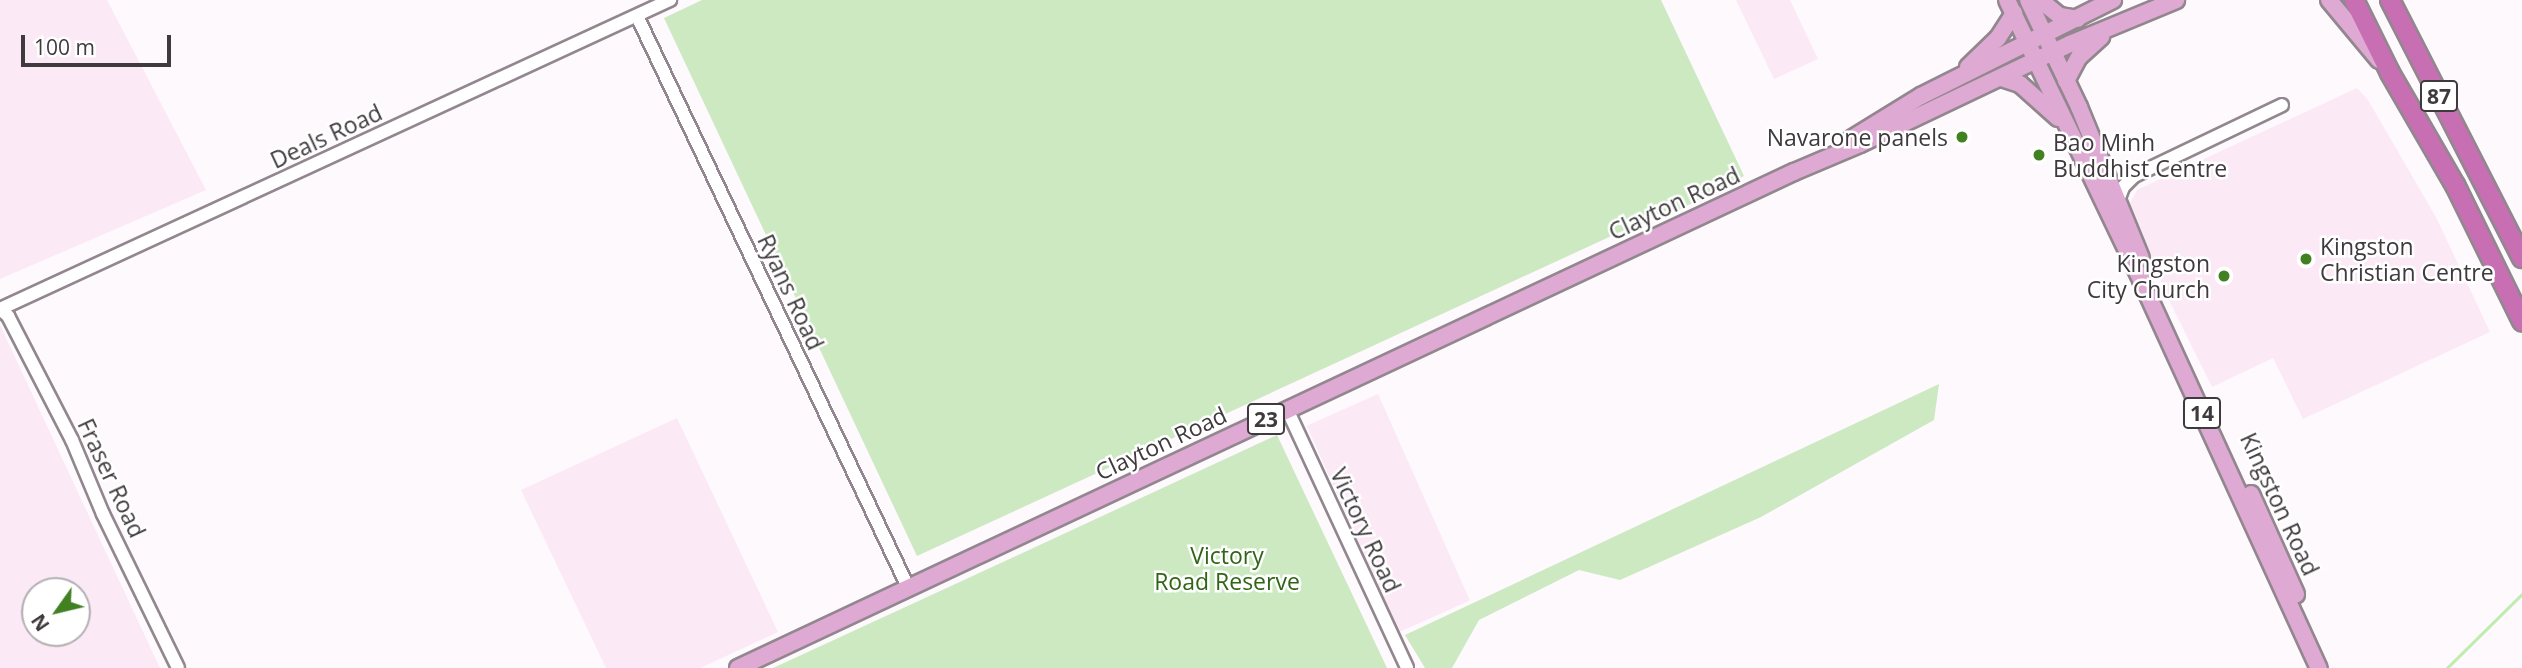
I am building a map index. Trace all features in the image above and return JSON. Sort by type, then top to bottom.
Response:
[{"type":"highway","name":"87","points":[[2354,0],[2390,73],[2455,185],[2522,321]]},
{"type":"highway","name":"87","points":[[2393,4],[2522,258]]},
{"type":"main road","name":"14","points":[[2028,0],[2053,53]]},
{"type":"main road","points":[[2040,0],[2060,16],[2078,19]]},
{"type":"main road","name":"23","points":[[2027,44],[2112,0]]},
{"type":"main road","name":"23","points":[[2036,61],[2176,0]]},
{"type":"main road","points":[[2329,0],[2390,73]]},
{"type":"main road","name":"14","points":[[2010,7],[2036,61]]},
{"type":"main road","points":[[1950,102],[1948,83],[1998,38],[2010,7]]},
{"type":"main road","points":[[2066,81],[2079,57],[2121,22]]},
{"type":"main road","name":"Clayton Road","points":[[1794,172],[1948,83],[2027,44]]},
{"type":"main road","name":"Kingston Road","points":[[2053,53],[2117,203],[2330,668]]},
{"type":"main road","name":"Clayton Road","points":[[738,668],[2036,61]]},
{"type":"main road","name":"Kingston Road","points":[[2036,61],[2319,668]]},
{"type":"main road","points":[[2001,78],[2026,88],[2069,131]]},
{"type":"street","name":"Deals Road","points":[[0,309],[670,0]]},
{"type":"street","name":"Ryans Road","points":[[637,16],[908,587]]},
{"type":"street","points":[[2117,203],[2123,187],[2134,176],[2282,105]]},
{"type":"street","points":[[2103,167],[2118,176],[2134,176]]},
{"type":"street","name":"Fraser Road","points":[[0,309],[8,316],[72,440],[103,514],[178,668]]},
{"type":"street","name":"Victory Road","points":[[1287,409],[1407,668]]},
{"type":"shaded area","points":[[0,0],[107,0],[206,190],[0,279]]},
{"type":"shaded area","points":[[1736,0],[1790,0],[1818,59],[1774,79]]},
{"type":"shaded area","name":"Kingston Christian Centre","points":[[2357,88],[2368,100],[2437,219],[2490,332],[2303,419],[2273,358],[2212,387],[2167,296],[2129,205],[2137,190]]},
{"type":"shaded area","points":[[0,325],[160,668],[0,668]]},
{"type":"shaded area","points":[[1378,394],[1470,600],[1399,632],[1307,426]]},
{"type":"shaded area","points":[[677,418],[778,632],[700,668],[606,668],[521,490]]},
{"type":"green space","points":[[702,0],[1661,0],[1744,176],[1673,213],[1670,209],[917,556],[664,18]]},
{"type":"green space","points":[[1939,384],[1934,420],[1761,517],[1620,580],[1579,570],[1479,620],[1452,668],[1425,668],[1405,635]]},
{"type":"green space","name":"Victory Road Reserve","points":[[1277,435],[1387,668],[773,668],[964,580]]},
{"type":"waterway","points":[[2447,668],[2522,594]]},
{"type":"place","name":"Navarone panels","points":[[1962,137]]},
{"type":"place","name":"Bao Minh Buddhist Centre","points":[[2039,155]]},
{"type":"place","name":"Kingston Christian Centre","points":[[2306,259]]},
{"type":"place","name":"Kingston City Church","points":[[2224,276]]}]
